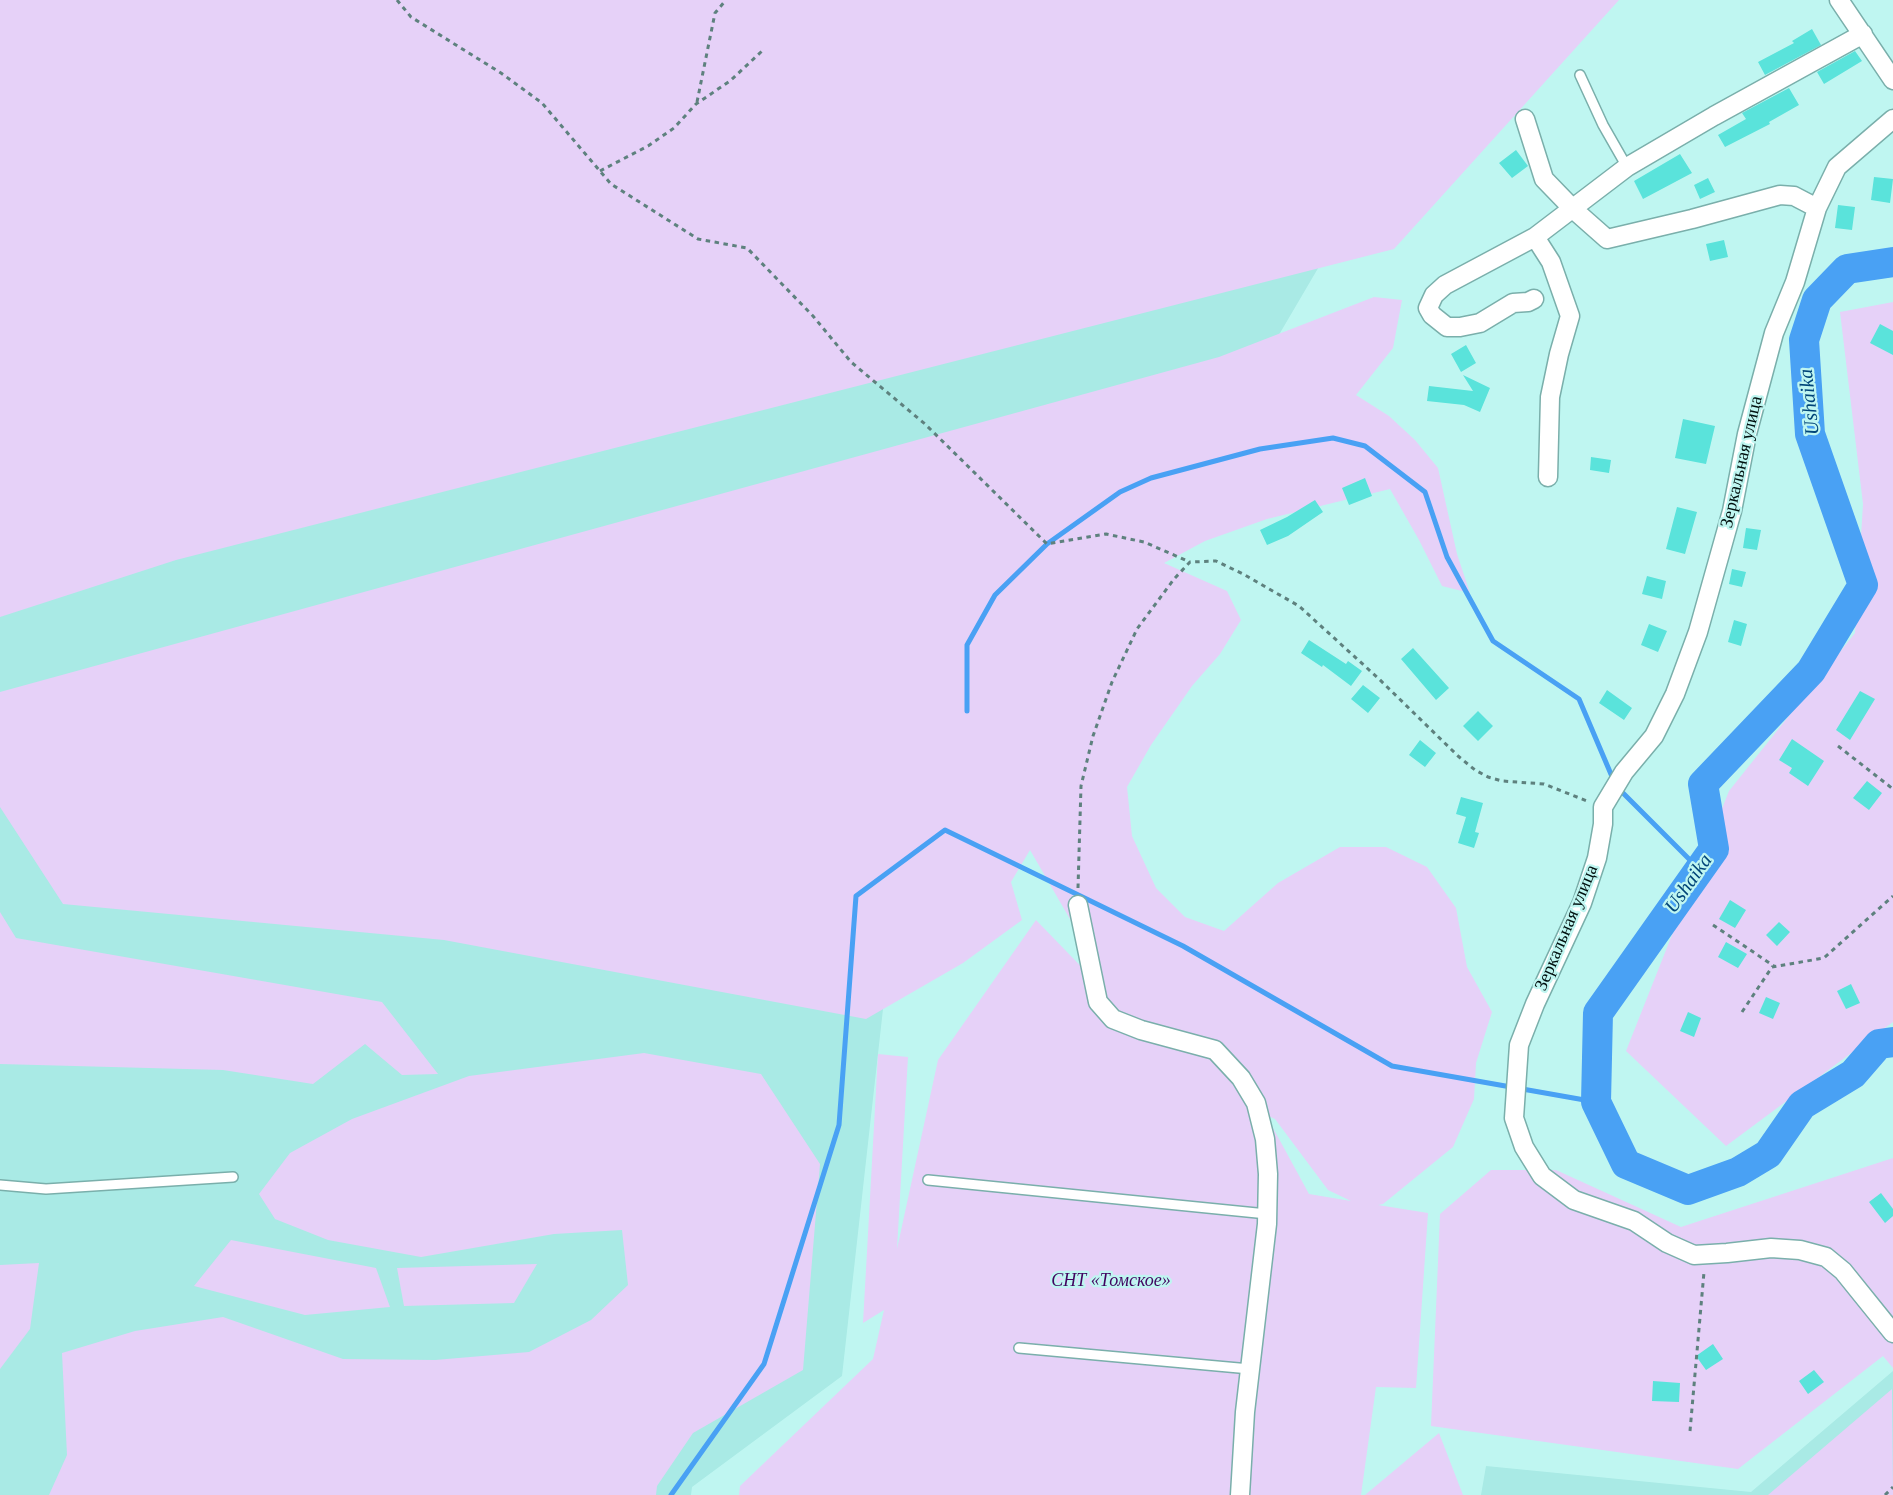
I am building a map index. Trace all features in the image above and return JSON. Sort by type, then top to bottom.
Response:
[{"type":"street","points":[[1839,0],[1893,80]]},
{"type":"street","points":[[1534,298],[1528,302],[1513,303],[1480,323],[1460,327],[1447,327],[1432,315],[1428,308],[1434,295],[1446,285],[1535,237],[1627,167],[1863,34]]},
{"type":"street","points":[[1525,119],[1544,179],[1607,239],[1779,195],[1794,196],[1817,208]]},
{"type":"street","name":"Зеркальная улица","points":[[1893,119],[1837,167],[1817,208],[1795,282],[1774,333],[1713,583],[1688,661],[1654,736],[1624,772],[1603,807],[1603,824],[1597,858],[1582,903],[1535,1004],[1519,1045],[1514,1118],[1524,1147],[1542,1176],[1574,1200],[1634,1221],[1667,1243],[1694,1255],[1770,1248],[1800,1250],[1826,1257],[1844,1271],[1893,1333]]},
{"type":"street","points":[[1535,237],[1551,262],[1570,316],[1558,354],[1550,397],[1548,477]]},
{"type":"street","points":[[1078,905],[1098,1002],[1113,1019],[1141,1030],[1215,1050],[1241,1078],[1257,1103],[1265,1138],[1268,1174],[1267,1214],[1245,1412],[1240,1495]]},
{"type":"lane","points":[[1580,75],[1603,125],[1627,167]]},
{"type":"lane","points":[[0,1185],[46,1189],[233,1177]]},
{"type":"lane","points":[[928,1180],[1267,1214]]},
{"type":"lane","points":[[1019,1348],[1250,1369]]},
{"type":"path","points":[[397,0],[411,17],[501,73],[542,103],[611,184],[698,239],[747,248],[813,316],[851,362],[925,424],[1047,544],[1106,534],[1144,542],[1190,562],[1216,561],[1299,606],[1475,770],[1488,777],[1502,780],[1544,784],[1603,807]]},
{"type":"path","points":[[696,104],[715,13],[726,0]]},
{"type":"path","points":[[600,171],[648,146],[674,128],[696,104],[730,81],[762,51]]},
{"type":"path","points":[[1078,905],[1081,786],[1093,736],[1112,682],[1137,628],[1174,579],[1190,562]]},
{"type":"path","points":[[1838,746],[1893,789]]},
{"type":"path","points":[[1742,1012],[1772,967],[1824,958],[1893,896]]},
{"type":"path","points":[[1713,925],[1775,967]]},
{"type":"path","points":[[1690,1431],[1706,1254]]},
{"type":"path","points":[[1886,1495],[1893,1487]]},
{"type":"shaded area","points":[[0,0],[1475,1],[883,1009],[842,1376],[692,1487],[691,1495],[0,1495]]},
{"type":"shaded area","points":[[1893,1371],[1893,1495],[1481,1495],[1486,1466],[1751,1492]]},
{"type":"green space","points":[[0,0],[1619,0],[1394,249],[176,560],[0,617]]},
{"type":"green space","name":"СНТ «Томское»","points":[[1374,297],[1402,300],[1393,348],[1356,395],[1389,416],[1415,440],[1438,468],[1457,554],[1470,593],[1442,586],[1390,489],[1267,519],[1205,541],[1164,563],[1227,591],[1241,620],[1220,654],[1192,686],[1151,745],[1127,787],[1132,836],[1156,888],[1185,917],[1224,931],[1278,883],[1340,847],[1386,847],[1427,867],[1456,908],[1467,967],[1492,1012],[1476,1063],[1474,1099],[1453,1147],[1383,1204],[1378,1205],[1428,1213],[1416,1388],[1376,1387],[1361,1495],[739,1495],[740,1486],[873,1359],[884,1310],[863,1323],[878,1054],[908,1057],[897,1249],[938,1060],[1036,920],[1099,985],[1089,952],[1030,850],[1011,882],[1022,920],[963,963],[866,1019],[444,940],[63,904],[0,807],[0,692],[1219,357]],"holes":[[[1266,1115],[1275,1119],[1328,1190],[1351,1201],[1309,1194]]]},
{"type":"green space","points":[[1893,302],[1893,1022],[1726,1146],[1626,1051],[1729,791],[1855,633],[1863,504],[1840,312]]},
{"type":"green space","points":[[0,912],[16,938],[382,1002],[438,1074],[402,1075],[365,1044],[313,1084],[223,1070],[0,1064]]},
{"type":"green space","points":[[644,1053],[761,1074],[820,1164],[803,1370],[693,1433],[657,1486],[656,1495],[49,1495],[67,1455],[62,1353],[135,1331],[223,1317],[343,1359],[435,1360],[529,1352],[591,1320],[628,1285],[622,1230],[554,1234],[421,1257],[328,1240],[275,1219],[259,1194],[290,1153],[352,1119],[469,1076]]},
{"type":"green space","points":[[1893,1158],[1893,1368],[1883,1356],[1738,1469],[1431,1426],[1440,1214],[1491,1170],[1556,1170],[1681,1227]]},
{"type":"green space","points":[[231,1240],[376,1268],[390,1307],[305,1315],[194,1286]]},
{"type":"green space","points":[[39,1263],[30,1329],[0,1369],[0,1265]]},
{"type":"green space","points":[[537,1264],[514,1303],[404,1306],[397,1268]]},
{"type":"green space","points":[[1892,1389],[1893,1495],[1768,1495]]},
{"type":"green space","points":[[1439,1433],[1463,1495],[1365,1495]]},
{"type":"building","points":[[1812,29],[1821,45],[1765,75],[1758,62],[1794,43],[1792,41]]},
{"type":"building","points":[[1855,51],[1862,61],[1824,84],[1817,72]]},
{"type":"building","points":[[1789,88],[1799,105],[1769,122],[1770,124],[1725,147],[1718,135],[1746,119],[1742,113]]},
{"type":"building","points":[[1516,150],[1528,166],[1512,178],[1499,163]]},
{"type":"building","points":[[1680,154],[1692,173],[1643,199],[1634,181]]},
{"type":"building","points":[[1874,177],[1893,179],[1890,203],[1871,200]]},
{"type":"building","points":[[1708,178],[1715,192],[1700,199],[1694,185]]},
{"type":"building","points":[[1838,205],[1855,207],[1852,230],[1835,228]]},
{"type":"building","points":[[1724,240],[1728,257],[1710,261],[1706,244]]},
{"type":"building","points":[[1880,324],[1893,331],[1893,355],[1870,343]]},
{"type":"building","points":[[1466,345],[1476,363],[1461,372],[1451,354]]},
{"type":"building","points":[[1463,375],[1490,388],[1480,412],[1464,405],[1427,401],[1429,386],[1473,391]]},
{"type":"building","points":[[1683,419],[1715,426],[1706,464],[1675,458]]},
{"type":"building","points":[[1591,457],[1611,460],[1609,473],[1590,470]]},
{"type":"building","points":[[1365,478],[1372,496],[1349,505],[1342,488]]},
{"type":"building","points":[[1315,500],[1323,512],[1288,536],[1267,545],[1260,530]]},
{"type":"building","points":[[1677,507],[1697,512],[1685,554],[1666,549]]},
{"type":"building","points":[[1746,528],[1761,530],[1757,550],[1743,548]]},
{"type":"building","points":[[1732,569],[1746,572],[1742,587],[1729,584]]},
{"type":"building","points":[[1647,576],[1666,581],[1662,599],[1642,594]]},
{"type":"building","points":[[1734,620],[1747,624],[1741,646],[1728,642]]},
{"type":"building","points":[[1649,624],[1667,631],[1658,652],[1641,645]]},
{"type":"building","points":[[1309,640],[1346,664],[1348,661],[1362,671],[1351,686],[1323,665],[1322,667],[1301,653]]},
{"type":"building","points":[[1413,648],[1449,688],[1436,700],[1401,659]]},
{"type":"building","points":[[1363,685],[1380,698],[1368,713],[1351,699]]},
{"type":"building","points":[[1607,690],[1632,708],[1624,720],[1599,703]]},
{"type":"building","points":[[1860,691],[1875,699],[1850,740],[1836,730]]},
{"type":"building","points":[[1478,711],[1493,726],[1478,741],[1463,726]]},
{"type":"building","points":[[1792,739],[1824,761],[1808,786],[1789,773],[1792,768],[1779,760]]},
{"type":"building","points":[[1420,740],[1436,753],[1425,767],[1409,755]]},
{"type":"building","points":[[1867,781],[1882,793],[1869,810],[1853,798]]},
{"type":"building","points":[[1461,797],[1483,803],[1475,832],[1479,833],[1474,848],[1458,843],[1466,817],[1456,814]]},
{"type":"building","points":[[1730,900],[1746,910],[1735,928],[1719,919]]},
{"type":"building","points":[[1779,922],[1790,932],[1777,946],[1766,935]]},
{"type":"building","points":[[1726,942],[1747,954],[1738,968],[1718,957]]},
{"type":"building","points":[[1851,984],[1860,1003],[1846,1009],[1837,991]]},
{"type":"building","points":[[1766,997],[1780,1003],[1773,1019],[1759,1013]]},
{"type":"building","points":[[1688,1012],[1701,1018],[1694,1037],[1680,1031]]},
{"type":"building","points":[[1881,1193],[1893,1209],[1893,1216],[1885,1223],[1869,1202]]},
{"type":"building","points":[[1713,1344],[1723,1359],[1706,1370],[1696,1356]]},
{"type":"building","points":[[1814,1370],[1824,1382],[1808,1394],[1799,1381]]},
{"type":"building","points":[[1653,1381],[1680,1383],[1679,1402],[1652,1401]]},
{"type":"waterway","name":"Ushaika","points":[[1893,262],[1847,269],[1817,300],[1804,340],[1810,434],[1863,585],[1811,671],[1703,784],[1714,849],[1598,1013],[1596,1102],[1626,1164],[1688,1190],[1738,1172],[1768,1154],[1802,1105],[1853,1074],[1879,1044],[1893,1042]]},
{"type":"waterway","points":[[967,711],[967,645],[995,595],[1047,544],[1120,492],[1151,478],[1260,449],[1333,438],[1365,446],[1425,492],[1447,557],[1493,641],[1579,699],[1616,786],[1699,869]]},
{"type":"waterway","points":[[671,1495],[764,1364],[839,1125],[856,896],[945,830],[1183,946],[1392,1066],[1596,1102]]}]
